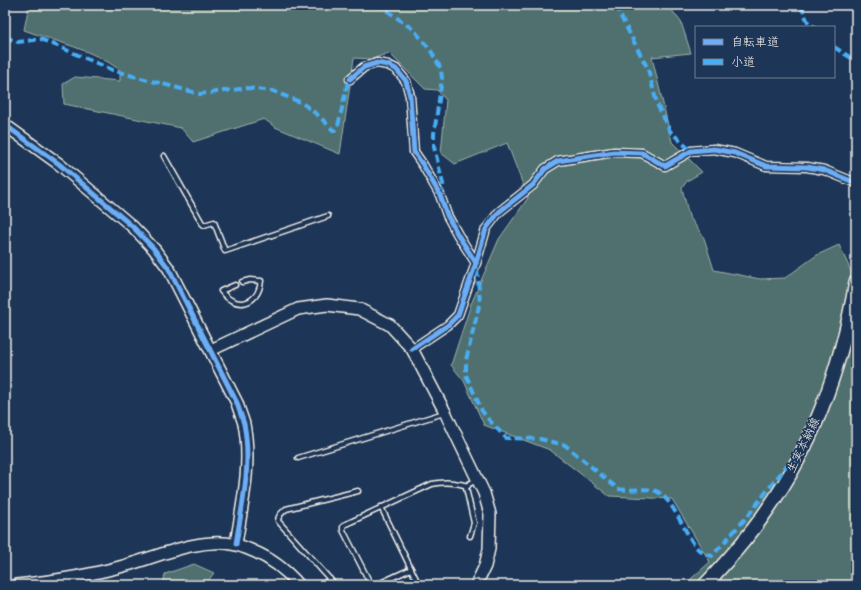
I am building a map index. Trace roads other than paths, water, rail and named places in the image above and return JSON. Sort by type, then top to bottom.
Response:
[{"type":"main road","name":"生実本納線","points":[[705,585],[746,539],[764,516],[797,461],[817,419],[837,365],[856,282]]},
{"type":"street","points":[[350,79],[364,67],[377,63],[388,65],[396,69],[406,81],[410,96],[414,152],[440,195],[447,214],[458,235],[476,263]]},
{"type":"street","points":[[5,125],[59,164],[133,227],[154,249],[169,269],[237,403],[244,423],[247,451],[246,479],[236,544]]},
{"type":"street","points":[[412,349],[448,325],[458,315],[476,263],[486,228],[499,212],[533,185],[545,169],[558,161],[614,152],[627,152],[642,153],[665,166],[691,151],[714,148],[735,153],[766,166],[807,167],[824,170],[856,183]]},
{"type":"street","points":[[211,350],[298,309],[327,305],[359,309],[390,325],[412,349],[445,412],[484,493],[490,514],[489,549],[485,566],[476,585]]},
{"type":"street","points":[[17,585],[38,583],[113,568],[195,545],[212,543],[236,544],[272,560],[283,568],[299,585]]},
{"type":"lane","points":[[164,156],[202,223],[204,225],[214,222],[225,251],[328,216]]},
{"type":"lane","points":[[235,285],[221,291],[226,298],[238,303],[249,301],[256,296],[260,289],[261,281],[250,280],[242,282]]},
{"type":"lane","points":[[298,458],[405,426],[445,412]]},
{"type":"lane","points":[[470,536],[474,523],[466,488],[477,480]]},
{"type":"lane","points":[[371,585],[343,527],[381,507],[432,484],[443,481],[455,482],[468,486]]},
{"type":"lane","points":[[335,585],[278,520],[278,518],[286,509],[358,491]]},
{"type":"lane","points":[[381,507],[417,581]]},
{"type":"lane","points":[[376,585],[411,569]]},
{"type":"lane","points":[[322,585],[330,580]]}]
